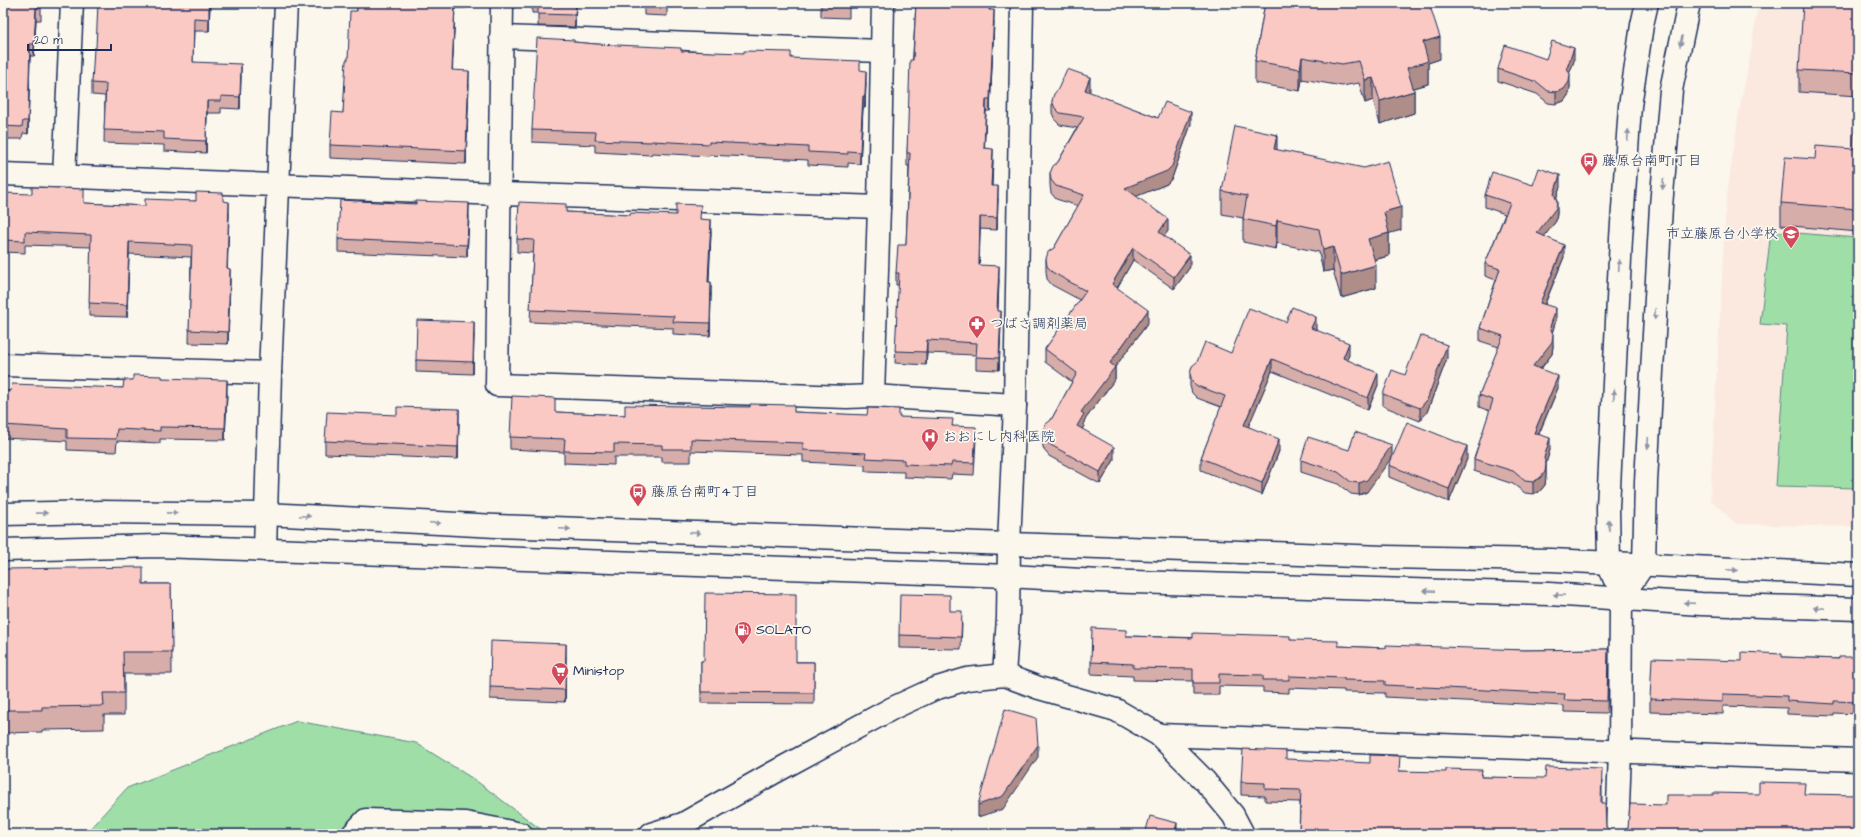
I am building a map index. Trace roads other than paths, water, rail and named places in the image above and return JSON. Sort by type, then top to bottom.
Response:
[{"type":"street","points":[[64,177],[72,3]]},
{"type":"street","points":[[265,550],[270,373],[286,3]]},
{"type":"street","points":[[502,3],[497,385],[847,397],[873,396],[1015,405]]},
{"type":"street","points":[[873,396],[883,3]]},
{"type":"street","points":[[1004,675],[1015,405],[1022,3]]},
{"type":"street","points":[[1617,834],[1620,751],[1620,598],[1609,564],[1608,508],[1620,238],[1630,106],[1642,25],[1648,3]]},
{"type":"street","points":[[1620,598],[1644,564],[1646,482],[1661,206],[1671,90],[1688,3]]},
{"type":"street","points":[[501,36],[881,51]]},
{"type":"street","points":[[3,174],[500,194],[879,207]]},
{"type":"street","points":[[3,365],[270,373]]},
{"type":"street","points":[[3,514],[102,512],[266,514],[496,526],[1009,545],[1384,557],[1551,560],[1858,575]]},
{"type":"street","points":[[3,550],[158,546],[1009,576],[1099,581],[1549,594],[1701,604],[1858,609]]},
{"type":"street","points":[[652,834],[683,829],[772,773],[900,705],[934,689],[967,679],[1004,675],[1039,688],[1116,710],[1159,735],[1204,780],[1233,815],[1243,834]]},
{"type":"street","points":[[1159,735],[1858,760]]},
{"type":"street","points":[[353,834],[366,820],[465,823],[521,834]]},
{"type":"place","name":"藤原台南町1丁目","points":[[1589,176]]},
{"type":"place","name":"市立藤原台小学校","points":[[1791,249]]},
{"type":"place","name":"つばさ調剤薬局","points":[[977,339]]},
{"type":"place","name":"おおにし内科医院","points":[[930,452]]},
{"type":"place","name":"藤原台南町4丁目","points":[[638,507]]},
{"type":"place","name":"SOLATO","points":[[743,645]]},
{"type":"place","name":"Ministop","points":[[560,686]]}]
